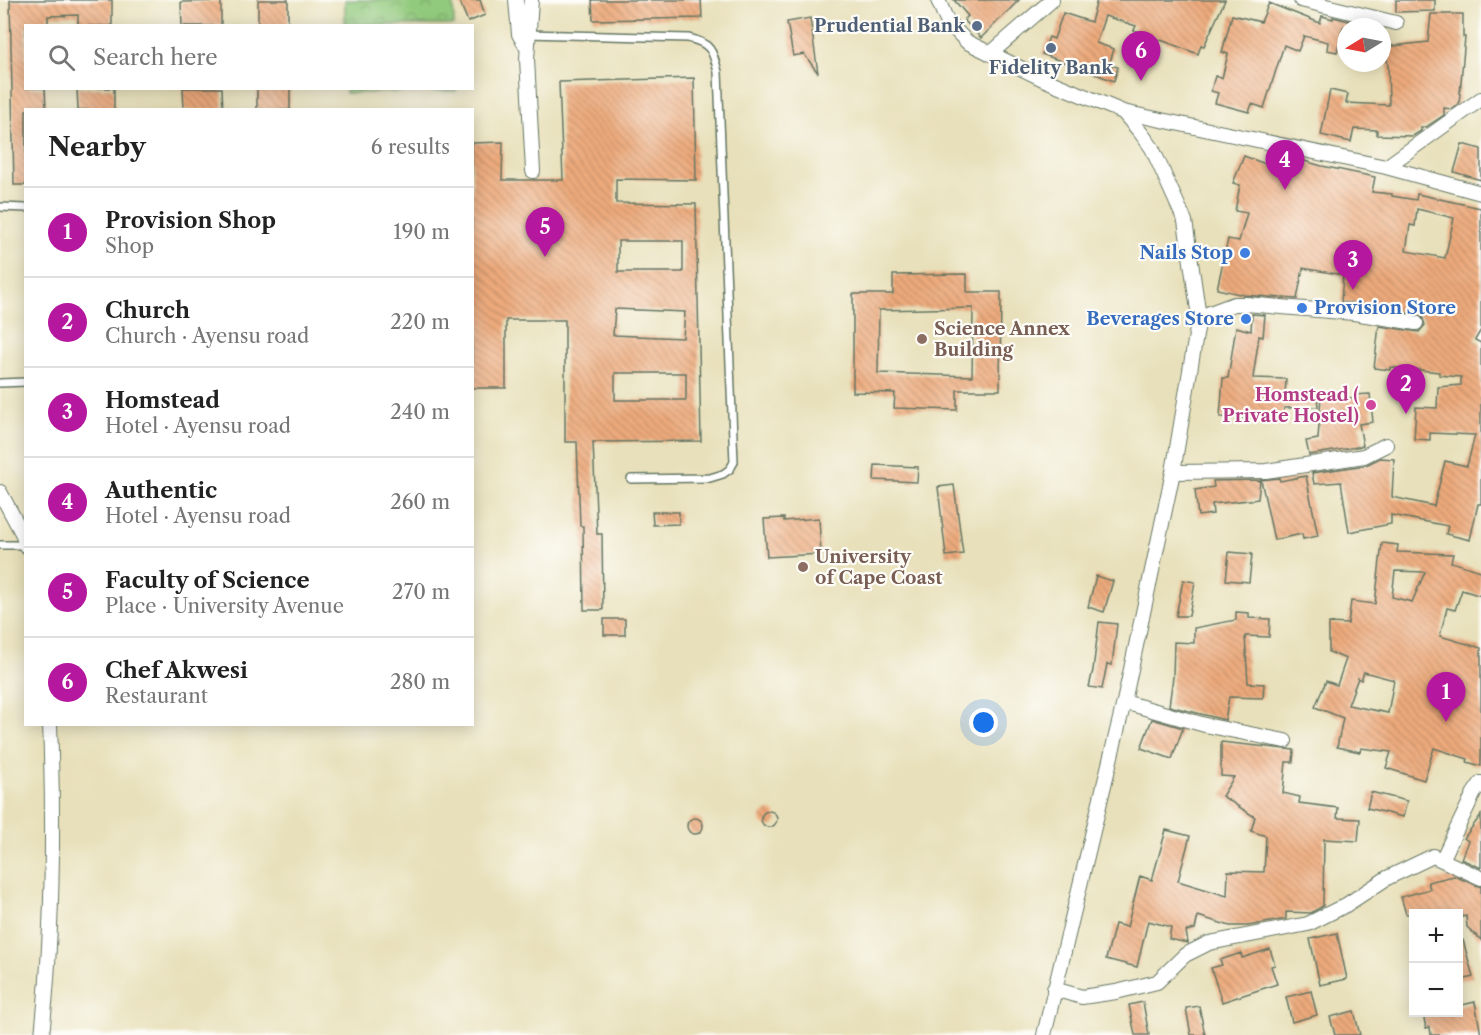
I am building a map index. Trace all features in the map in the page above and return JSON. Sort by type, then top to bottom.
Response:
[{"type":"street","points":[[516,0],[527,48],[533,171]]},
{"type":"street","points":[[525,34],[531,0]]},
{"type":"street","points":[[938,0],[947,21],[967,42],[1043,79],[1123,112],[1386,167],[1481,193]]},
{"type":"street","points":[[990,54],[1052,0]]},
{"type":"street","points":[[1301,0],[1396,23]]},
{"type":"street","points":[[1386,167],[1481,99]]},
{"type":"street","points":[[1044,1035],[1124,702],[1173,472],[1199,317],[1185,221],[1152,148],[1123,112]]},
{"type":"street","points":[[1199,317],[1234,304],[1246,304],[1354,313],[1416,322]]},
{"type":"street","points":[[1173,472],[1266,471],[1364,456],[1386,445]]},
{"type":"street","points":[[0,492],[24,541]]},
{"type":"street","points":[[1124,702],[1205,725],[1286,741]]},
{"type":"street","points":[[42,1035],[53,842],[50,726]]},
{"type":"street","points":[[1442,860],[1481,783]]},
{"type":"street","points":[[1054,989],[1082,997],[1116,992],[1156,982],[1185,954],[1209,943],[1308,924],[1346,905],[1387,878],[1433,856],[1481,878]]},
{"type":"lane","points":[[525,34],[701,40],[713,52],[718,72],[734,462],[723,474],[710,478],[631,479]]},
{"type":"lane","points":[[0,207],[24,208]]},
{"type":"lane","points":[[0,383],[24,382]]},
{"type":"lane","points":[[0,545],[24,545]]},
{"type":"green space","points":[[345,0],[453,0],[454,24],[345,24]]},
{"type":"green space","points":[[346,90],[456,90],[456,91],[346,93]]},
{"type":"building","points":[[10,0],[112,0],[112,24],[78,24],[78,15],[48,16],[48,24],[24,24],[24,90],[45,90],[46,108],[24,108],[24,185],[14,185]]},
{"type":"building","points":[[258,0],[288,0],[288,24],[258,24]]},
{"type":"building","points":[[459,0],[480,0],[485,15],[468,22]]},
{"type":"building","points":[[592,0],[701,0],[702,18],[593,20]]},
{"type":"building","points":[[954,0],[1019,0],[981,38],[964,20],[968,16]]},
{"type":"building","points":[[1097,0],[1225,0],[1198,54],[1134,30],[1136,26],[1105,16],[1096,43],[1114,49],[1109,65],[1118,67],[1114,81],[1042,54],[1049,37],[1054,39],[1063,13],[1091,22]]},
{"type":"building","points":[[1396,0],[1435,0],[1435,11],[1396,12]]},
{"type":"building","points":[[221,1],[221,24],[182,24],[181,2]]},
{"type":"building","points":[[1269,3],[1320,23],[1322,16],[1337,18],[1337,52],[1327,50],[1328,42],[1304,36],[1298,51],[1284,45],[1264,108],[1252,104],[1249,112],[1215,103],[1218,93],[1211,91],[1215,76],[1222,78],[1228,54],[1222,52],[1232,15],[1261,22]]},
{"type":"building","points":[[1431,14],[1463,14],[1463,37],[1465,37],[1459,104],[1452,109],[1444,108],[1444,115],[1426,127],[1421,127],[1421,131],[1413,136],[1377,135],[1377,130],[1354,129],[1351,142],[1321,135],[1330,90],[1348,94],[1346,103],[1389,105],[1388,72],[1391,72],[1391,46],[1428,42]]},
{"type":"building","points":[[810,18],[818,73],[804,54],[793,56],[787,22]]},
{"type":"building","points":[[694,78],[696,180],[616,179],[616,203],[696,204],[701,441],[593,442],[597,534],[602,534],[603,610],[584,610],[583,526],[580,526],[577,442],[565,442],[565,320],[506,320],[506,388],[474,388],[474,143],[503,142],[502,180],[563,180],[559,82]],"holes":[[[618,241],[683,241],[683,272],[618,272]],[[615,309],[685,312],[683,338],[613,335]],[[615,373],[686,373],[686,400],[615,400]]]},
{"type":"building","points":[[77,90],[114,90],[114,108],[78,108]]},
{"type":"building","points":[[183,90],[222,90],[223,108],[184,108]]},
{"type":"building","points":[[257,90],[290,90],[290,108],[257,108]]},
{"type":"building","points":[[1462,144],[1481,149],[1481,180],[1454,172]]},
{"type":"building","points":[[1283,155],[1375,177],[1372,192],[1416,200],[1417,194],[1481,208],[1481,330],[1475,340],[1481,343],[1481,504],[1478,504],[1470,540],[1446,534],[1448,526],[1391,515],[1391,524],[1349,532],[1341,482],[1314,484],[1312,473],[1366,465],[1380,458],[1394,459],[1392,497],[1434,506],[1445,461],[1467,466],[1475,435],[1430,433],[1430,440],[1414,439],[1416,407],[1437,408],[1438,387],[1461,385],[1461,377],[1439,375],[1439,372],[1390,367],[1390,370],[1374,368],[1379,326],[1419,332],[1425,325],[1422,316],[1381,307],[1341,302],[1343,275],[1303,268],[1297,299],[1244,295],[1217,289],[1228,239],[1239,241],[1247,213],[1235,211],[1240,185],[1233,183],[1244,156],[1279,169]],"holes":[[[1417,209],[1454,218],[1445,258],[1406,251],[1410,225],[1415,226]]]},
{"type":"building","points":[[967,274],[967,292],[1001,292],[1000,390],[957,390],[957,410],[894,408],[895,393],[853,392],[853,294],[893,294],[893,275]],"holes":[[[973,308],[972,376],[878,373],[879,310]]]},
{"type":"building","points":[[1252,314],[1265,315],[1263,337],[1259,336],[1253,378],[1286,379],[1285,396],[1317,395],[1318,407],[1284,408],[1284,419],[1220,417],[1223,378],[1228,378],[1236,327],[1251,331]]},
{"type":"building","points":[[1370,394],[1373,422],[1359,424],[1363,446],[1309,455],[1306,441],[1318,439],[1321,396],[1354,398],[1354,395]]},
{"type":"building","points":[[875,465],[918,467],[917,482],[874,480]]},
{"type":"building","points":[[1306,476],[1318,536],[1303,539],[1302,534],[1274,540],[1261,480],[1279,478],[1280,481]]},
{"type":"building","points":[[1260,480],[1258,499],[1212,504],[1213,514],[1198,516],[1195,490],[1214,487],[1213,481]]},
{"type":"building","points":[[954,485],[963,554],[946,556],[938,487]]},
{"type":"building","points":[[652,512],[679,512],[679,524],[653,525]]},
{"type":"building","points":[[784,518],[784,521],[819,518],[821,554],[767,557],[764,519]]},
{"type":"building","points":[[1382,543],[1398,545],[1397,552],[1453,554],[1451,562],[1481,571],[1481,596],[1462,590],[1455,610],[1447,608],[1440,636],[1481,648],[1481,766],[1467,762],[1468,759],[1434,748],[1424,780],[1386,768],[1391,752],[1361,748],[1360,752],[1337,747],[1343,718],[1315,707],[1326,681],[1337,685],[1346,659],[1329,652],[1329,623],[1348,624],[1351,601],[1375,604]],"holes":[[[1395,571],[1425,572],[1412,602],[1392,597]],[[1364,672],[1394,680],[1388,713],[1348,705],[1358,678],[1361,680]]]},
{"type":"building","points":[[1229,552],[1252,554],[1249,582],[1226,580]]},
{"type":"building","points":[[1096,576],[1113,581],[1104,612],[1088,607]]},
{"type":"building","points":[[1183,580],[1195,582],[1189,616],[1176,616]]},
{"type":"building","points":[[1236,612],[1249,613],[1249,618],[1270,619],[1269,637],[1245,636],[1248,683],[1264,684],[1263,698],[1229,697],[1225,720],[1169,706],[1174,642],[1194,643],[1194,628],[1236,620]]},
{"type":"building","points":[[604,619],[625,619],[625,635],[604,635]]},
{"type":"building","points":[[1099,622],[1117,624],[1112,665],[1107,664],[1102,689],[1089,687]]},
{"type":"building","points":[[1152,719],[1183,728],[1172,759],[1141,748]]},
{"type":"building","points":[[1221,742],[1294,750],[1293,762],[1286,762],[1283,793],[1300,797],[1299,803],[1338,808],[1337,818],[1360,819],[1358,841],[1324,839],[1323,906],[1311,913],[1286,912],[1286,919],[1248,926],[1230,926],[1198,916],[1195,929],[1186,931],[1188,943],[1169,939],[1171,927],[1148,921],[1137,967],[1106,959],[1115,924],[1127,927],[1140,876],[1152,880],[1166,830],[1190,836],[1178,881],[1227,896],[1228,871],[1264,872],[1266,836],[1251,831],[1255,817],[1222,796],[1234,777],[1221,776]]},
{"type":"building","points":[[1371,792],[1407,801],[1403,817],[1367,808]]},
{"type":"building","points":[[766,811],[772,811],[777,819],[775,825],[766,827],[761,822],[761,816]]},
{"type":"building","points":[[1481,815],[1481,868],[1461,859],[1468,841],[1464,838]]},
{"type":"building","points":[[692,818],[698,818],[703,826],[701,832],[692,834],[687,829],[687,823]]},
{"type":"building","points":[[1454,876],[1481,887],[1481,940],[1467,927],[1463,909],[1409,909],[1409,914],[1406,914],[1401,897],[1430,889],[1428,882]]},
{"type":"building","points":[[1337,933],[1347,979],[1320,985],[1310,939]]},
{"type":"building","points":[[1463,940],[1473,977],[1463,980]]},
{"type":"building","points":[[1270,949],[1275,965],[1271,966],[1277,984],[1222,1002],[1211,968],[1222,965],[1220,960],[1241,953],[1242,958]]},
{"type":"building","points":[[1311,991],[1317,1015],[1292,1022],[1286,997]]},
{"type":"building","points":[[1143,1002],[1149,1035],[1135,1035],[1129,1005]]},
{"type":"building","points":[[1475,1002],[1481,1035],[1431,1035],[1430,1027],[1426,1028],[1424,1017],[1463,1017],[1463,1005]]},
{"type":"building","points":[[1199,1006],[1205,1035],[1191,1035],[1186,1008]]},
{"type":"building","points":[[1354,1011],[1360,1035],[1335,1035],[1330,1017]]},
{"type":"place","name":"Prudential Bank","points":[[977,26]]},
{"type":"place","name":"Fidelity Bank","points":[[1051,48]]},
{"type":"place","name":"Chef Akwesi","points":[[1141,81]]},
{"type":"place","name":"Authentic","points":[[1285,190]]},
{"type":"place","name":"Nails Stop","points":[[1245,253]]},
{"type":"place","name":"Faculty of Science","points":[[545,257]]},
{"type":"place","name":"Homstead","points":[[1353,290]]},
{"type":"place","name":"Provision Store","points":[[1302,308]]},
{"type":"place","name":"Beverages Store","points":[[1246,319]]},
{"type":"place","name":"Science Annex Building","points":[[922,339]]},
{"type":"place","name":"Homstead ( Private Hostel)","points":[[1371,405]]},
{"type":"place","name":"Church","points":[[1406,414]]},
{"type":"place","name":"University of Cape Coast","points":[[803,567]]},
{"type":"place","name":"Provision Shop","points":[[1446,722]]}]
